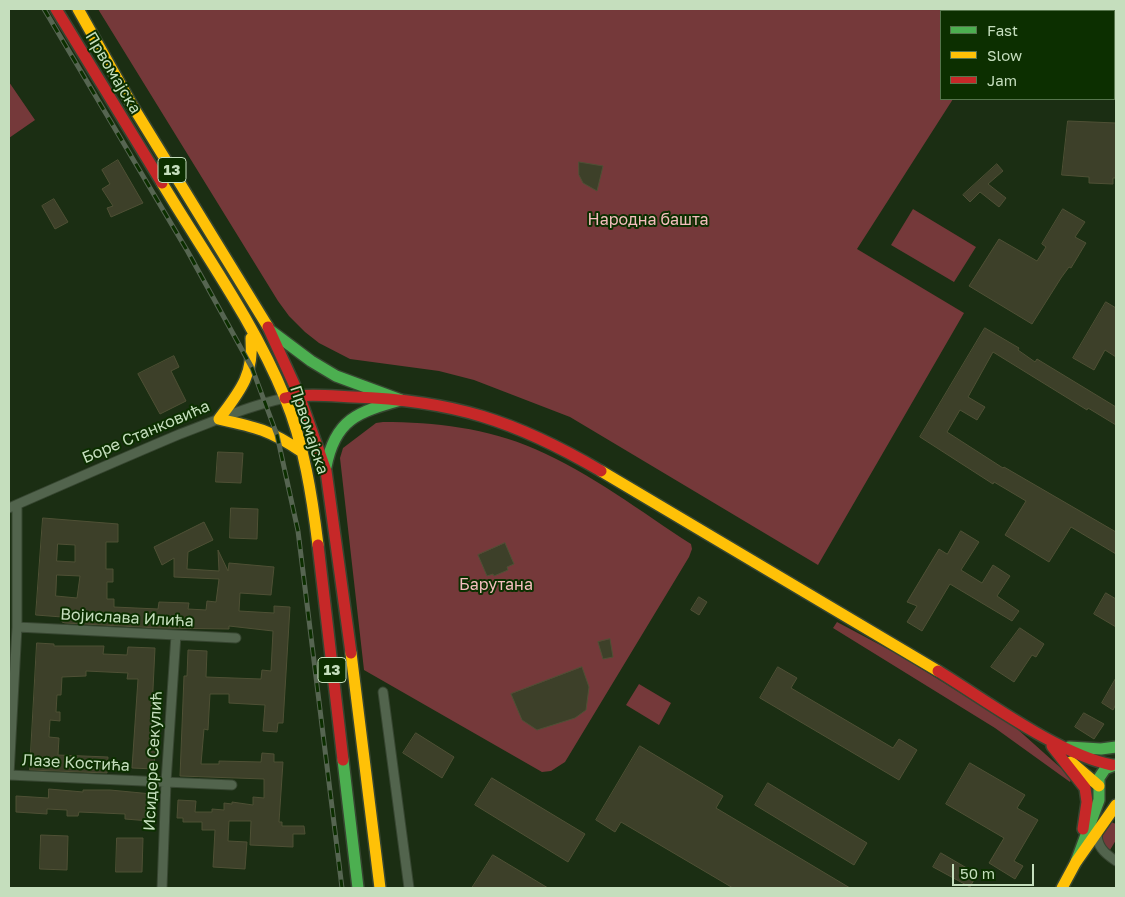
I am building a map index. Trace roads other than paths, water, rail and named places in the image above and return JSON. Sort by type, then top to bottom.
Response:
[{"type":"main road","name":"Првомајска","points":[[56,9],[250,328],[284,398],[309,480],[319,544],[358,888]]},
{"type":"main road","name":"Првомајска","points":[[78,9],[132,105],[269,329],[299,396],[326,471],[340,563],[380,888]]},
{"type":"main road","points":[[250,328],[253,353],[252,368],[244,386],[219,419],[260,428],[302,452]]},
{"type":"main road","points":[[269,329],[289,346],[336,376],[401,400],[451,407],[486,416],[516,426],[574,454],[939,672],[1039,734],[1097,762],[1115,765]]},
{"type":"main road","name":"Боре Станковића","points":[[284,398],[299,396],[401,400]]},
{"type":"main road","points":[[326,471],[328,451],[339,428],[350,418],[367,410],[401,400]]},
{"type":"main road","points":[[1039,734],[1090,776],[1105,796],[1116,800]]},
{"type":"main road","points":[[1052,746],[1060,760],[1086,788],[1087,799],[1083,842]]},
{"type":"main road","points":[[1068,748],[1116,748]]},
{"type":"main road","points":[[1076,862],[1099,800],[1102,772],[1115,765]]},
{"type":"main road","points":[[1062,888],[1076,862],[1116,805]]},
{"type":"street","name":"Боре Станковића","points":[[13,506],[122,458],[251,406],[284,398]]},
{"type":"street","points":[[9,775],[17,627],[13,506]]},
{"type":"street","name":"Војислава Илића","points":[[17,627],[236,638]]},
{"type":"street","name":"Исидоре Секулић","points":[[162,888],[166,782],[176,635]]},
{"type":"street","points":[[383,692],[408,888]]},
{"type":"street","name":"Лазе Костића","points":[[9,775],[232,785]]},
{"type":"street","points":[[1097,830],[1096,838],[1101,850],[1116,862]]},
{"type":"railway","points":[[44,9],[188,252],[252,368],[277,435],[298,531],[342,888]]},
{"type":"park label","name":"Народна башта","points":[[648,220]]},
{"type":"park label","name":"Барутана","points":[[496,585]]}]
